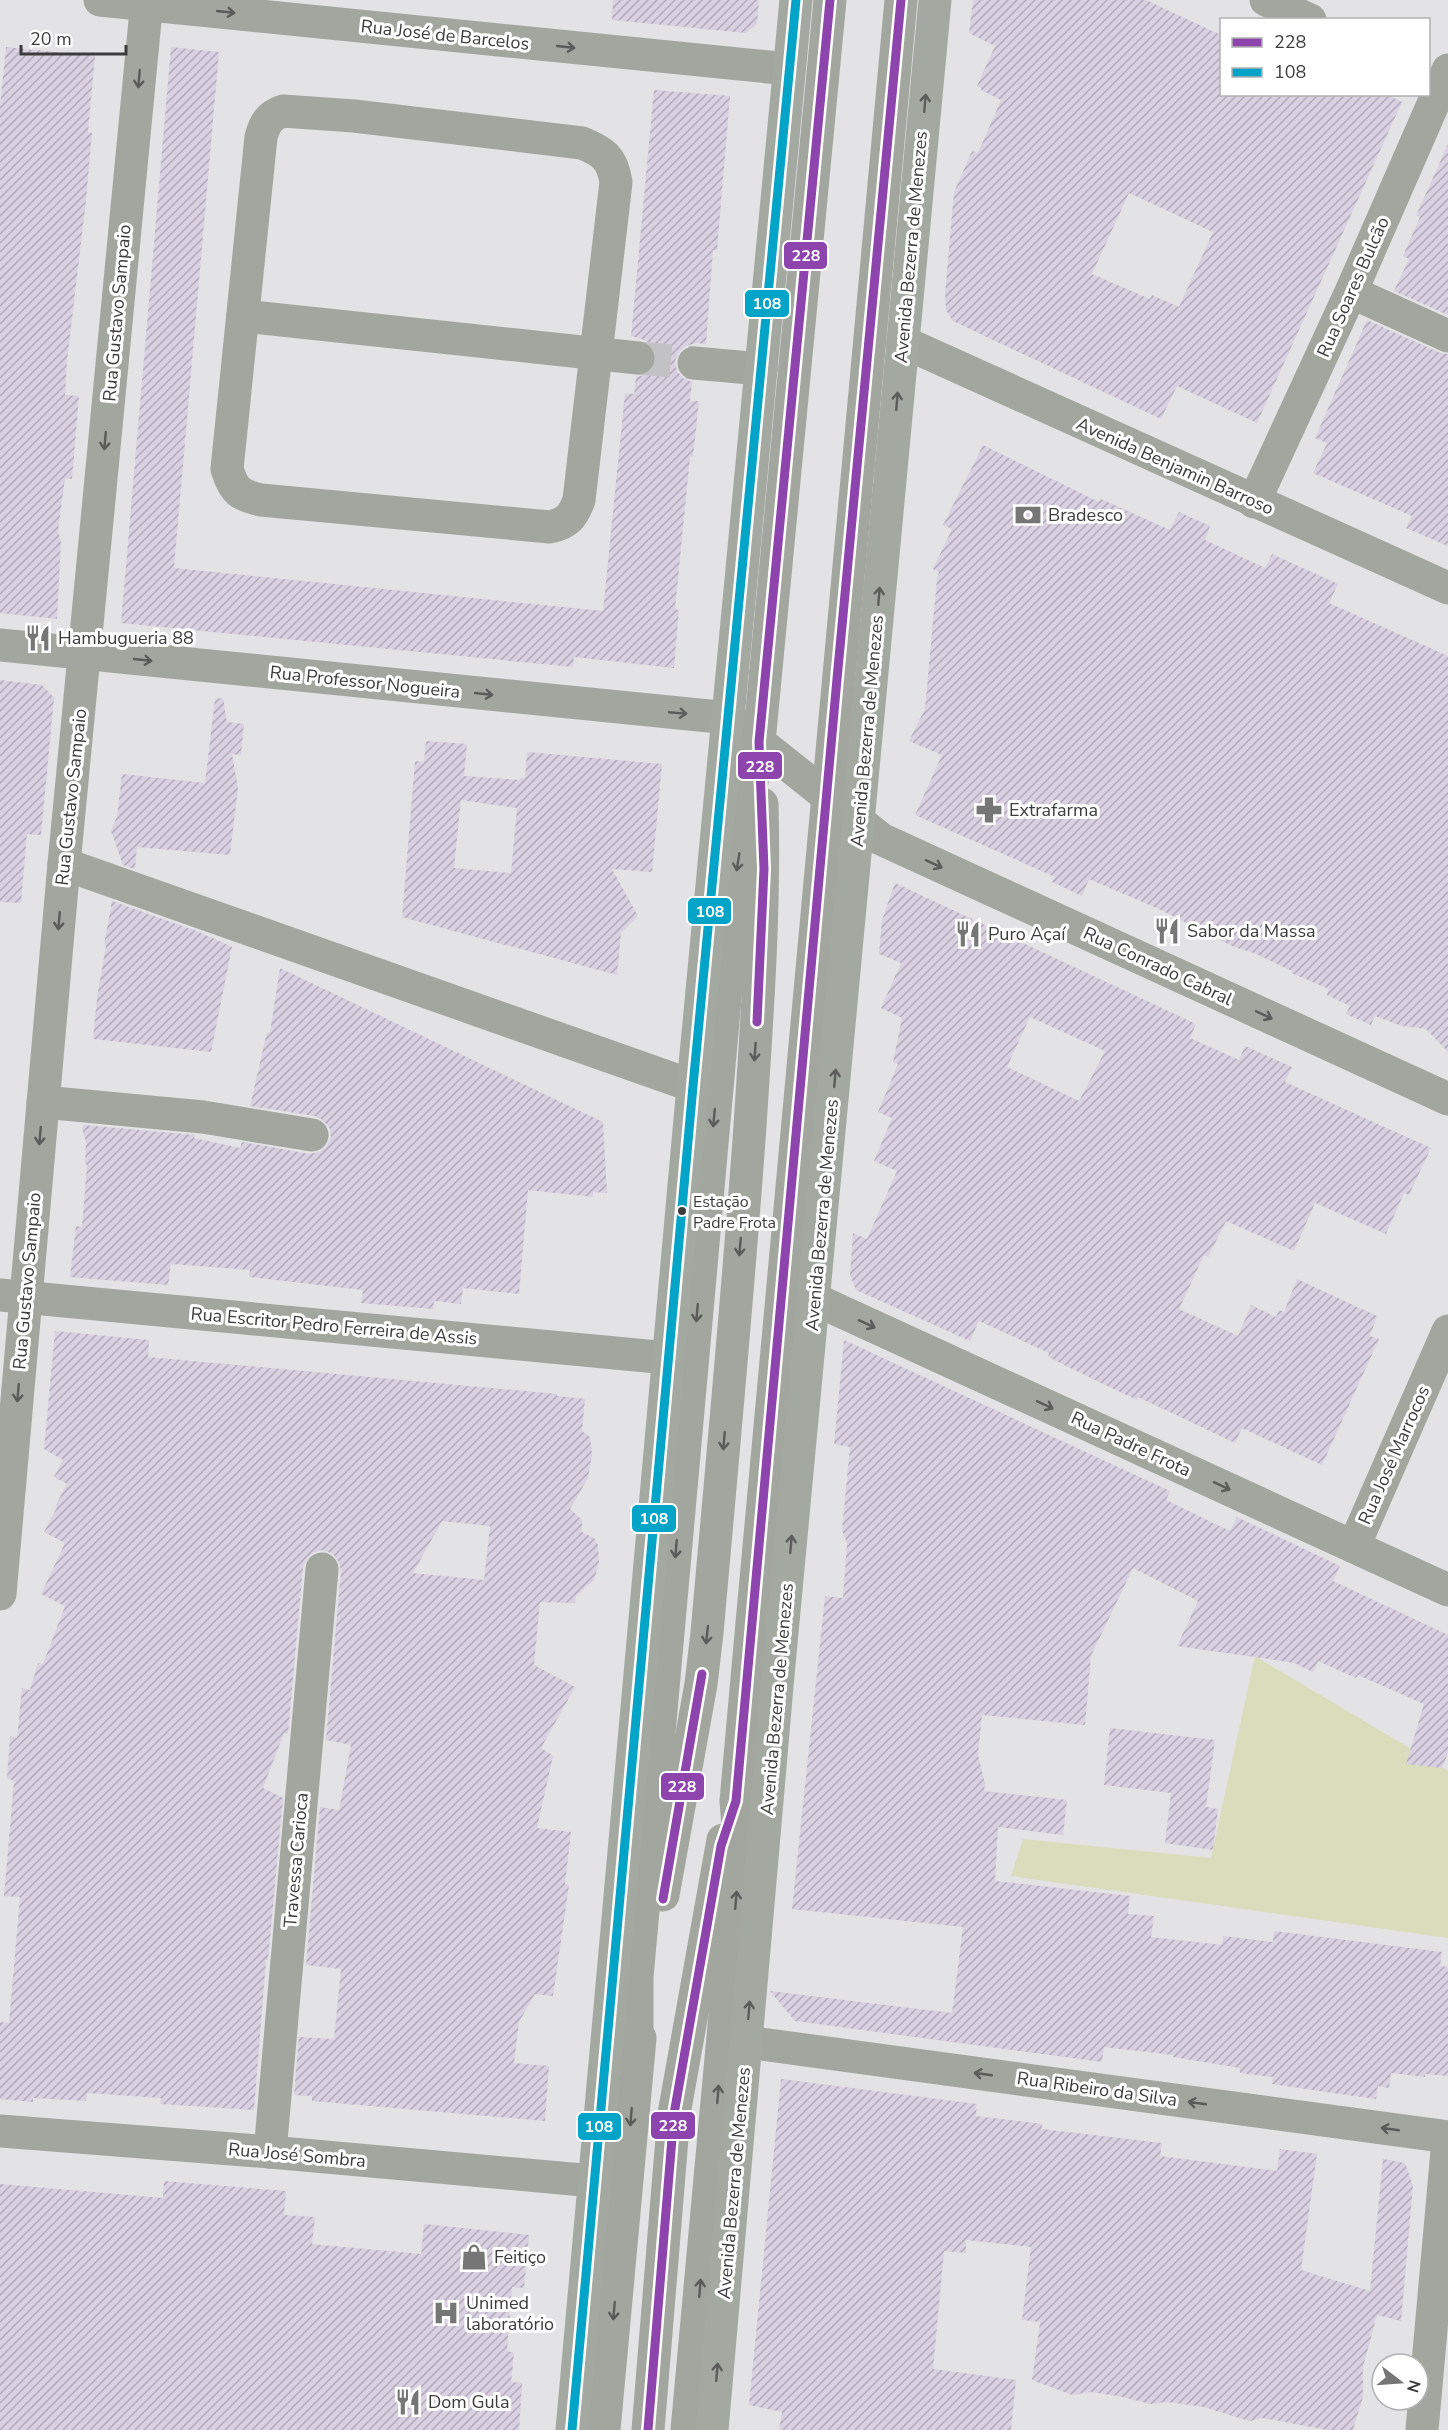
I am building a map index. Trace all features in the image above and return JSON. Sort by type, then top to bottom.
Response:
[{"type":"main road","points":[[572,2430],[693,1086],[796,0]]},
{"type":"main road","name":"Avenida Bezerra de Menezes","points":[[711,2430],[935,0]]},
{"type":"street","name":"Rua José de Barcelos","points":[[100,0],[147,2],[789,69]]},
{"type":"street","points":[[604,2430],[637,2059],[648,1982],[701,1684],[707,1633],[745,1199],[759,997],[764,869],[759,742],[830,0]]},
{"type":"street","name":"Avenida Bezerra de Menezes","points":[[687,2430],[740,1851],[736,1801],[901,0]]},
{"type":"street","points":[[1266,0],[1306,18]]},
{"type":"street","name":"Rua Gustavo Sampaio","points":[[0,1594],[13,1296],[43,1102],[147,2]]},
{"type":"street","name":"Rua Soares Bulcão","points":[[1254,502],[1351,292],[1442,75]]},
{"type":"street","points":[[284,111],[354,116],[582,143],[599,150],[613,165],[616,182],[596,352],[579,500],[573,516],[563,524],[550,527],[272,501],[244,496],[232,485],[227,469],[261,137],[265,123],[273,114],[284,111]]},
{"type":"street","points":[[1351,292],[1448,336]]},
{"type":"street","points":[[243,316],[638,358]]},
{"type":"street","name":"Avenida Benjamin Barroso","points":[[903,342],[1448,588]]},
{"type":"street","points":[[694,363],[761,369]]},
{"type":"street","name":"Rua Professor Nogueira","points":[[0,645],[729,718]]},
{"type":"street","name":"Rua Conrado Cabral","points":[[729,718],[880,840],[1448,1099]]},
{"type":"street","points":[[64,864],[693,1086]]},
{"type":"street","points":[[43,1102],[203,1118],[312,1136]]},
{"type":"street","name":"Rua Escritor Pedro Ferreira de Assis","points":[[13,1296],[668,1358]]},
{"type":"street","name":"Rua Padre Frota","points":[[814,1299],[1448,1590]]},
{"type":"street","name":"Rua José Marrocos","points":[[1354,1546],[1448,1331]]},
{"type":"street","name":"Travessa Carioca","points":[[270,2152],[322,1569]]},
{"type":"street","name":"Avenida Bezerra de Menezes","points":[[648,2430],[674,2114],[721,1846],[736,1801]]},
{"type":"street","name":"Rua Ribeiro da Silva","points":[[746,2042],[1448,2139]]},
{"type":"street","name":"Rua José Sombra","points":[[0,2131],[594,2181]]},
{"type":"street","points":[[1422,2430],[1441,2296],[1448,2139]]},
{"type":"green space","points":[[1255,1656],[1448,1771],[1448,1938],[1011,1876],[1023,1839],[1211,1858]]},
{"type":"building","points":[[613,0],[759,0],[757,24],[746,33],[612,20]]},
{"type":"building","points":[[973,0],[1146,0],[1220,35],[1220,96],[1390,96],[1402,102],[1257,423],[1177,386],[1161,419],[953,321],[946,310],[945,294],[954,192],[972,151],[978,153],[1001,100],[977,86],[995,46],[969,33]],"holes":[[[1129,193],[1213,232],[1179,307],[1152,295],[1150,299],[1092,274]]]},
{"type":"building","points":[[6,47],[95,56],[88,132],[92,133],[86,200],[67,361],[65,395],[79,396],[72,479],[65,478],[58,531],[61,541],[57,619],[0,613],[0,107]]},
{"type":"building","points":[[171,47],[219,52],[174,568],[603,611],[625,393],[634,394],[636,377],[645,375],[653,369],[657,359],[649,343],[631,336],[654,90],[730,96],[717,250],[713,250],[706,344],[696,343],[686,346],[679,352],[675,361],[677,371],[684,379],[692,382],[690,401],[699,401],[693,457],[690,457],[675,609],[679,610],[674,668],[574,657],[573,667],[121,623]]},
{"type":"building","points":[[1448,144],[1448,315],[1394,291],[1409,259],[1403,256],[1420,217],[1416,216]]},
{"type":"building","points":[[1367,320],[1440,353],[1448,354],[1448,546],[1406,528],[1412,516],[1313,473],[1327,443],[1315,438]]},
{"type":"building","points":[[983,445],[1099,502],[1101,499],[1170,530],[1179,512],[1210,526],[1205,540],[1265,568],[1272,554],[1338,584],[1329,603],[1448,656],[1448,1052],[1426,1029],[1402,1026],[1375,1016],[1371,1025],[1346,1014],[1350,1006],[1327,995],[1329,989],[1291,973],[1292,971],[1254,953],[1234,947],[1161,910],[1089,879],[1082,896],[1052,882],[1055,877],[915,815],[942,755],[909,741],[925,709],[939,572],[933,569],[952,529],[943,525]]},
{"type":"building","points":[[0,680],[42,685],[54,698],[41,835],[27,834],[21,903],[0,902]]},
{"type":"building","points":[[223,698],[227,722],[244,724],[241,755],[232,754],[238,788],[230,855],[137,847],[135,869],[123,865],[111,831],[117,816],[122,774],[205,783],[215,699]]},
{"type":"building","points":[[426,741],[467,744],[464,776],[520,780],[520,778],[525,778],[527,752],[662,764],[652,872],[612,869],[638,916],[621,933],[617,975],[402,917],[415,761],[424,762]],"holes":[[[461,800],[517,808],[511,873],[454,868]]]},
{"type":"building","points":[[895,883],[1196,1024],[1190,1038],[1239,1060],[1245,1046],[1292,1067],[1285,1082],[1431,1148],[1409,1195],[1404,1193],[1386,1234],[1315,1203],[1294,1251],[1226,1221],[1208,1257],[1204,1255],[1179,1309],[1238,1336],[1251,1305],[1276,1317],[1279,1310],[1284,1312],[1297,1279],[1377,1316],[1370,1336],[1379,1339],[1322,1465],[1242,1428],[1235,1443],[1138,1397],[1137,1400],[1095,1380],[1048,1357],[1049,1353],[979,1321],[970,1341],[856,1290],[850,1275],[853,1233],[867,1239],[897,1171],[874,1161],[892,1118],[878,1112],[898,1064],[893,1062],[902,1018],[881,1008],[901,963],[879,954],[882,920]],"holes":[[[1030,1017],[1105,1051],[1079,1101],[1007,1067]]]},
{"type":"building","points":[[112,901],[199,932],[232,947],[211,1052],[93,1039],[106,946],[104,945]]},
{"type":"building","points":[[280,968],[603,1122],[607,1193],[593,1192],[593,1197],[528,1190],[519,1294],[463,1288],[461,1304],[434,1301],[433,1309],[361,1303],[363,1290],[249,1277],[250,1270],[171,1264],[168,1285],[70,1277],[76,1226],[82,1227],[87,1165],[85,1164],[86,1141],[82,1128],[84,1125],[195,1135],[194,1138],[240,1148],[242,1142],[310,1154],[319,1152],[327,1146],[331,1137],[330,1129],[323,1120],[315,1116],[250,1106],[267,1032],[270,1033]]},
{"type":"building","points":[[55,1331],[149,1340],[148,1357],[557,1394],[557,1396],[585,1399],[582,1431],[590,1437],[592,1454],[588,1478],[570,1509],[582,1520],[582,1532],[594,1538],[598,1545],[599,1562],[594,1580],[576,1596],[575,1603],[540,1602],[534,1665],[575,1687],[541,1748],[553,1756],[537,1828],[571,1832],[565,1884],[569,1885],[553,1996],[535,1994],[519,2022],[514,2063],[549,2066],[545,2121],[312,2101],[312,2096],[294,2095],[299,2037],[334,2039],[341,1969],[306,1965],[320,1807],[339,1810],[351,1745],[326,1740],[341,1571],[339,1562],[333,1554],[323,1550],[314,1552],[307,1558],[303,1567],[288,1734],[284,1733],[263,1788],[283,1798],[268,1960],[266,1960],[254,2110],[160,2104],[161,2098],[87,2093],[86,2101],[33,2098],[33,2102],[0,2099],[0,2022],[9,2023],[20,1897],[4,1896],[14,1781],[7,1778],[10,1736],[17,1738],[22,1688],[30,1690],[38,1663],[43,1664],[65,1606],[41,1594],[65,1543],[44,1532],[67,1484],[54,1477],[63,1460],[44,1449]],"holes":[[[442,1521],[490,1526],[484,1580],[413,1573]]]},
{"type":"building","points":[[844,1340],[1170,1491],[1166,1500],[1230,1531],[1237,1517],[1340,1566],[1333,1581],[1448,1635],[1448,1753],[1442,1768],[1406,1764],[1424,1704],[1358,1675],[1356,1678],[1318,1661],[1313,1672],[1294,1663],[1177,1646],[1198,1601],[1133,1568],[1091,1656],[1085,1725],[982,1715],[978,1755],[985,1784],[984,1791],[1067,1800],[1063,1835],[998,1827],[995,1881],[1130,1896],[1128,1914],[1154,1916],[1151,1937],[1222,1945],[1223,1936],[1273,1942],[1274,1931],[1442,1952],[1440,1966],[1448,1967],[1448,2076],[1425,2074],[1425,2077],[1391,2073],[1389,2088],[1378,2086],[1376,2099],[1272,2084],[1273,2077],[1240,2073],[1240,2068],[1173,2057],[1173,2055],[1104,2047],[1102,2062],[795,2021],[770,1991],[952,2013],[963,1927],[792,1909],[825,1596],[843,1598],[847,1543],[842,1530],[850,1447],[834,1444]]},
{"type":"building","points":[[1110,1728],[1215,1740],[1206,1807],[1218,1809],[1213,1850],[1165,1843],[1171,1793],[1104,1785]]},
{"type":"building","points":[[781,2079],[977,2104],[976,2116],[1042,2124],[1042,2129],[1162,2143],[1160,2156],[1277,2171],[1280,2149],[1317,2154],[1301,2270],[1370,2291],[1383,2159],[1405,2163],[1413,2186],[1401,2321],[1377,2315],[1363,2367],[1363,2397],[1353,2430],[1327,2430],[1263,2418],[1249,2421],[1204,2407],[1167,2402],[1150,2404],[1091,2392],[1072,2395],[1032,2380],[1040,2322],[1022,2320],[1031,2247],[966,2240],[966,2253],[944,2251],[933,2369],[1016,2380],[1011,2430],[779,2430],[782,2412],[749,2405]]},
{"type":"building","points":[[164,2181],[286,2191],[284,2215],[315,2217],[312,2244],[421,2254],[424,2224],[529,2235],[524,2288],[512,2287],[507,2351],[514,2353],[511,2382],[522,2383],[519,2430],[0,2430],[0,2184],[163,2198]]},
{"type":"tunnel","points":[[638,358],[694,363]]},
{"type":"transit line","name":"108","points":[[572,2430],[693,1086],[796,0]]},
{"type":"transit line","name":"228","points":[[757,1022],[764,869],[759,742],[830,0]]},
{"type":"transit line","name":"228","points":[[648,2430],[674,2114],[721,1846],[736,1801],[901,0]]},
{"type":"transit line","name":"228","points":[[663,1899],[702,1674]]},
{"type":"place","name":"Bradesco","points":[[1028,515]]},
{"type":"place","name":"Hambugueria 88","points":[[38,638]]},
{"type":"place","name":"Extrafarma","points":[[989,810]]},
{"type":"place","name":"Sabor da Massa","points":[[1167,931]]},
{"type":"place","name":"Puro Açaí","points":[[968,934]]},
{"type":"place","name":"Estação Padre Frota","points":[[682,1211]]},
{"type":"place","name":"Feitiço","points":[[474,2257]]},
{"type":"place","name":"Unimed laboratório","points":[[446,2313]]},
{"type":"place","name":"Dom Gula","points":[[408,2402]]}]
